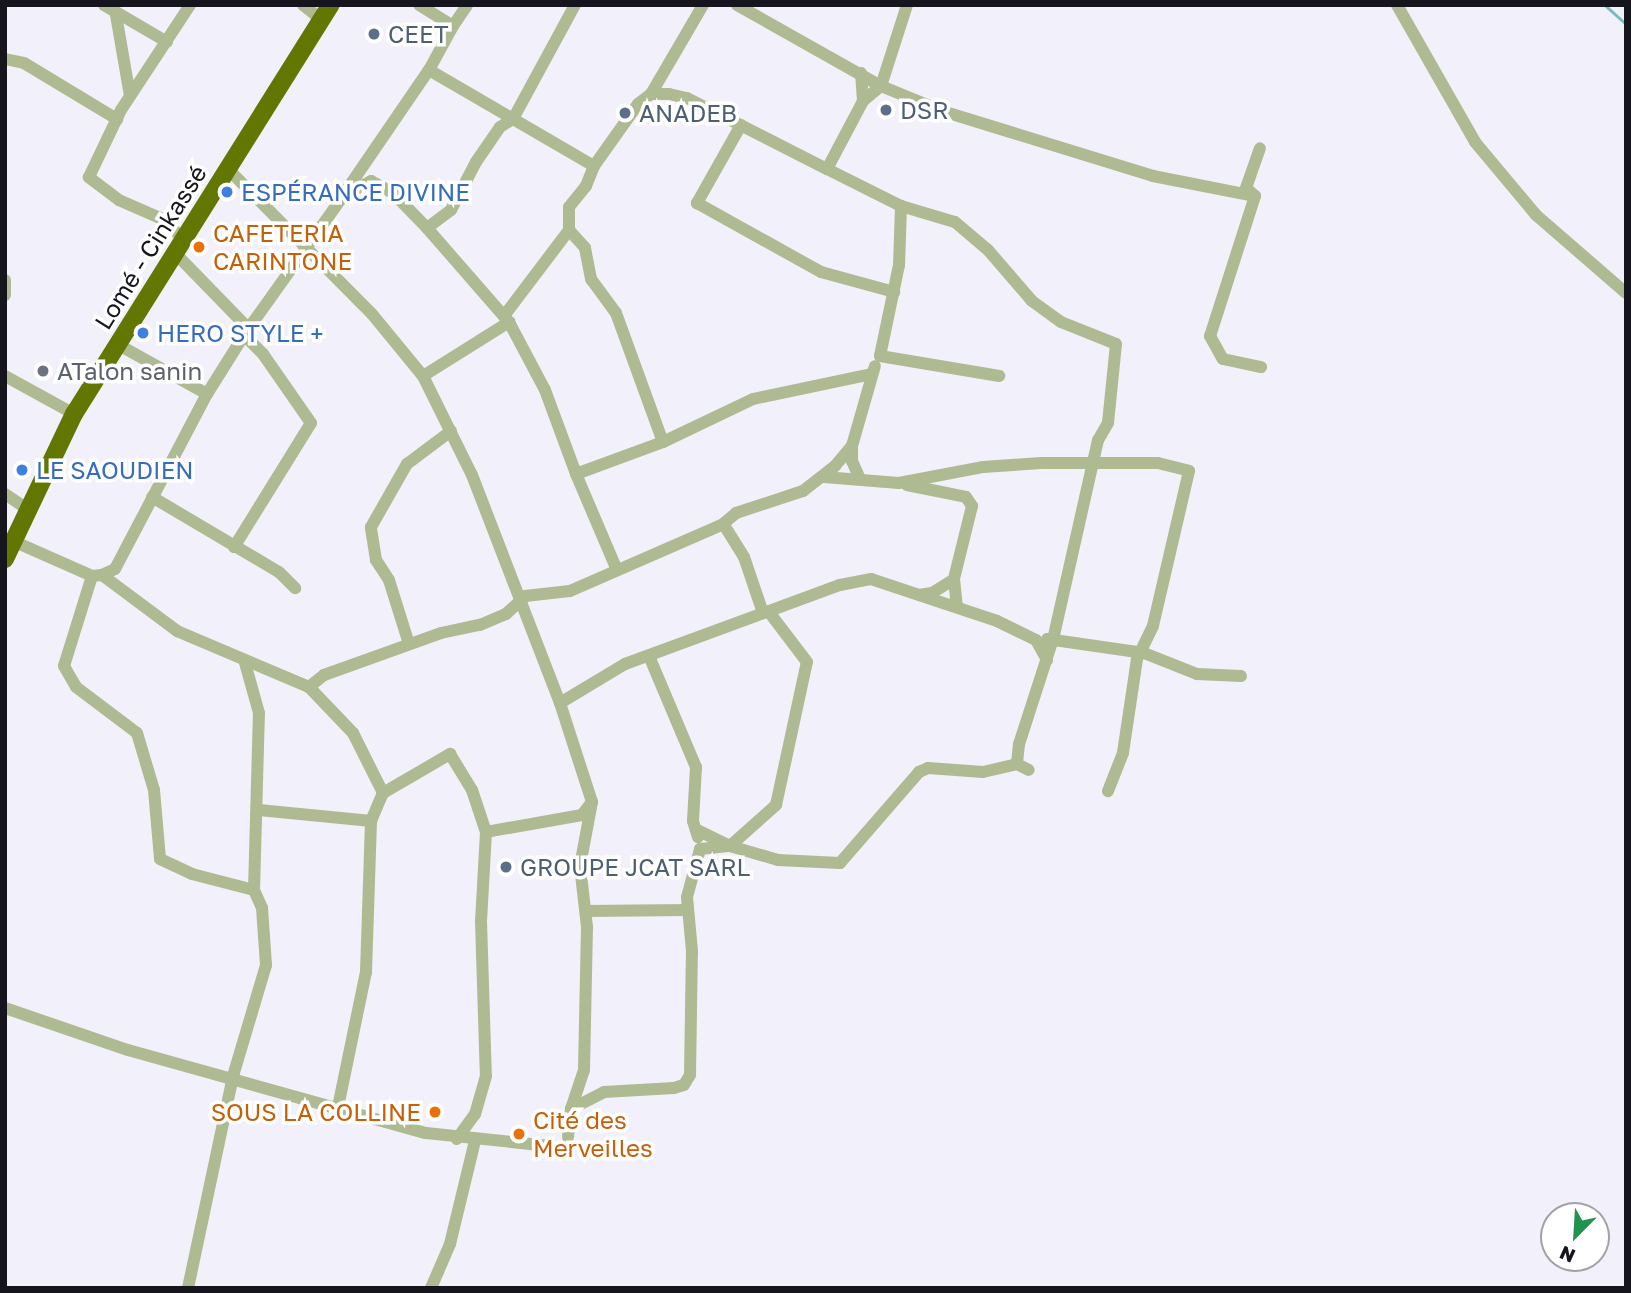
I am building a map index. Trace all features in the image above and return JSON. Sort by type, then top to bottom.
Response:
[{"type":"highway","name":"Lomé - Cinkassé","points":[[5,559],[26,508],[74,414],[326,13]]},
{"type":"street","points":[[104,5],[116,15],[167,42]]},
{"type":"street","points":[[190,5],[130,96],[89,177],[126,205],[160,218],[263,354],[311,423],[234,547]]},
{"type":"street","points":[[303,5],[326,13]]},
{"type":"street","points":[[419,5],[453,26]]},
{"type":"street","points":[[97,575],[115,569],[207,394],[305,244],[343,196],[429,70],[467,5]]},
{"type":"street","points":[[427,228],[451,210],[476,162],[500,127],[513,119],[575,5]]},
{"type":"street","points":[[423,376],[506,319],[569,230],[569,207],[586,186],[594,166],[638,104],[652,94],[703,5]]},
{"type":"street","points":[[737,5],[881,86],[942,111],[1117,166],[1255,196]]},
{"type":"street","points":[[827,169],[863,101],[881,86],[907,5]]},
{"type":"street","points":[[1396,5],[1475,142],[1536,215],[1626,293]]},
{"type":"street","points":[[116,15],[130,96]]},
{"type":"street","points":[[5,59],[24,63],[117,119]]},
{"type":"street","points":[[429,70],[594,166]]},
{"type":"street","points":[[861,73],[863,101]]},
{"type":"street","points":[[652,94],[687,98],[901,206],[955,222],[988,250],[1032,301],[1061,322],[1116,344],[1108,423],[1092,463],[1048,661],[1024,724],[1023,767],[983,772],[928,768],[919,772],[840,863],[778,860],[730,846],[697,830]]},
{"type":"street","points":[[741,125],[696,203],[821,272],[894,292]]},
{"type":"street","points":[[1255,196],[1246,188],[1260,148]]},
{"type":"street","points":[[228,169],[305,244],[423,376],[472,475],[517,599],[560,703],[592,802],[590,831],[580,866],[586,911],[584,1070],[571,1108],[568,1137]]},
{"type":"street","points":[[343,196],[371,181],[393,193],[506,319],[545,390],[576,474],[617,570]]},
{"type":"street","points":[[1255,196],[1210,336],[1223,359],[1261,367]]},
{"type":"street","points":[[860,479],[852,461],[852,446],[872,374],[880,356],[894,292],[904,220],[901,206]]},
{"type":"street","points":[[569,230],[585,248],[591,279],[616,313],[663,442]]},
{"type":"street","points":[[5,280],[5,295]]},
{"type":"street","points":[[117,344],[207,394]]},
{"type":"street","points":[[880,356],[999,376]]},
{"type":"street","points":[[576,474],[663,442],[753,399],[872,374]]},
{"type":"street","points":[[5,376],[74,414]]},
{"type":"street","points":[[410,644],[390,580],[376,560],[371,527],[407,464],[451,431]]},
{"type":"street","points":[[309,687],[324,675],[410,644],[489,622],[506,614],[517,599],[570,591],[723,524],[736,513],[803,491],[824,477],[852,446]]},
{"type":"street","points":[[899,483],[983,467],[1158,463],[1189,471],[1144,653],[1138,659],[1123,753],[1108,791]]},
{"type":"street","points":[[824,477],[899,483],[966,497],[972,506],[954,579],[957,607]]},
{"type":"street","points":[[5,494],[26,508]]},
{"type":"street","points":[[152,497],[279,572],[295,588]]},
{"type":"street","points":[[699,849],[730,846],[776,804],[807,662],[766,613],[744,557],[723,524]]},
{"type":"street","points":[[13,541],[97,575],[177,631],[246,663],[309,687],[353,733],[383,793]]},
{"type":"street","points":[[97,575],[64,666],[76,687],[137,733],[154,790],[160,859],[178,869],[254,890]]},
{"type":"street","points":[[560,703],[593,680],[649,656],[840,585],[871,579],[957,607],[1036,640],[1053,639],[1144,653],[1197,674],[1241,676]]},
{"type":"street","points":[[918,596],[932,593],[954,579]]},
{"type":"street","points":[[1036,640],[1048,661]]},
{"type":"street","points":[[571,1108],[604,1092],[684,1085],[690,1075],[692,951],[688,910],[699,849],[693,821],[696,767],[649,656]]},
{"type":"street","points":[[188,1288],[233,1076],[266,965],[262,908],[254,890],[259,810],[259,713],[246,663]]},
{"type":"street","points":[[338,1107],[366,972],[371,821],[383,793],[450,754],[472,790],[486,832],[481,921],[486,1076],[475,1114],[457,1139]]},
{"type":"street","points":[[486,832],[582,815],[592,802]]},
{"type":"street","points":[[259,810],[371,821]]},
{"type":"street","points":[[586,911],[688,910]]},
{"type":"street","points":[[5,1008],[128,1050],[233,1076],[457,1139],[549,1146]]},
{"type":"street","points":[[431,1288],[450,1244],[475,1141]]},
{"type":"waterway","points":[[1605,5],[1626,24]]},
{"type":"place","name":"CEET","points":[[374,34]]},
{"type":"place","name":"DSR","points":[[886,110]]},
{"type":"place","name":"ANADEB","points":[[625,113]]},
{"type":"place","name":"ESPÉRANCE DIVINE","points":[[227,192]]},
{"type":"place","name":"CAFETERIA CARINTONE","points":[[199,247]]},
{"type":"place","name":"HERO STYLE +","points":[[143,333]]},
{"type":"place","name":"ATalon sanin","points":[[43,371]]},
{"type":"place","name":"LE SAOUDIEN","points":[[22,470]]},
{"type":"place","name":"GROUPE JCAT SARL","points":[[506,867]]},
{"type":"place","name":"SOUS LA COLLINE","points":[[435,1112]]},
{"type":"place","name":"Cité des Merveilles","points":[[519,1134]]}]
